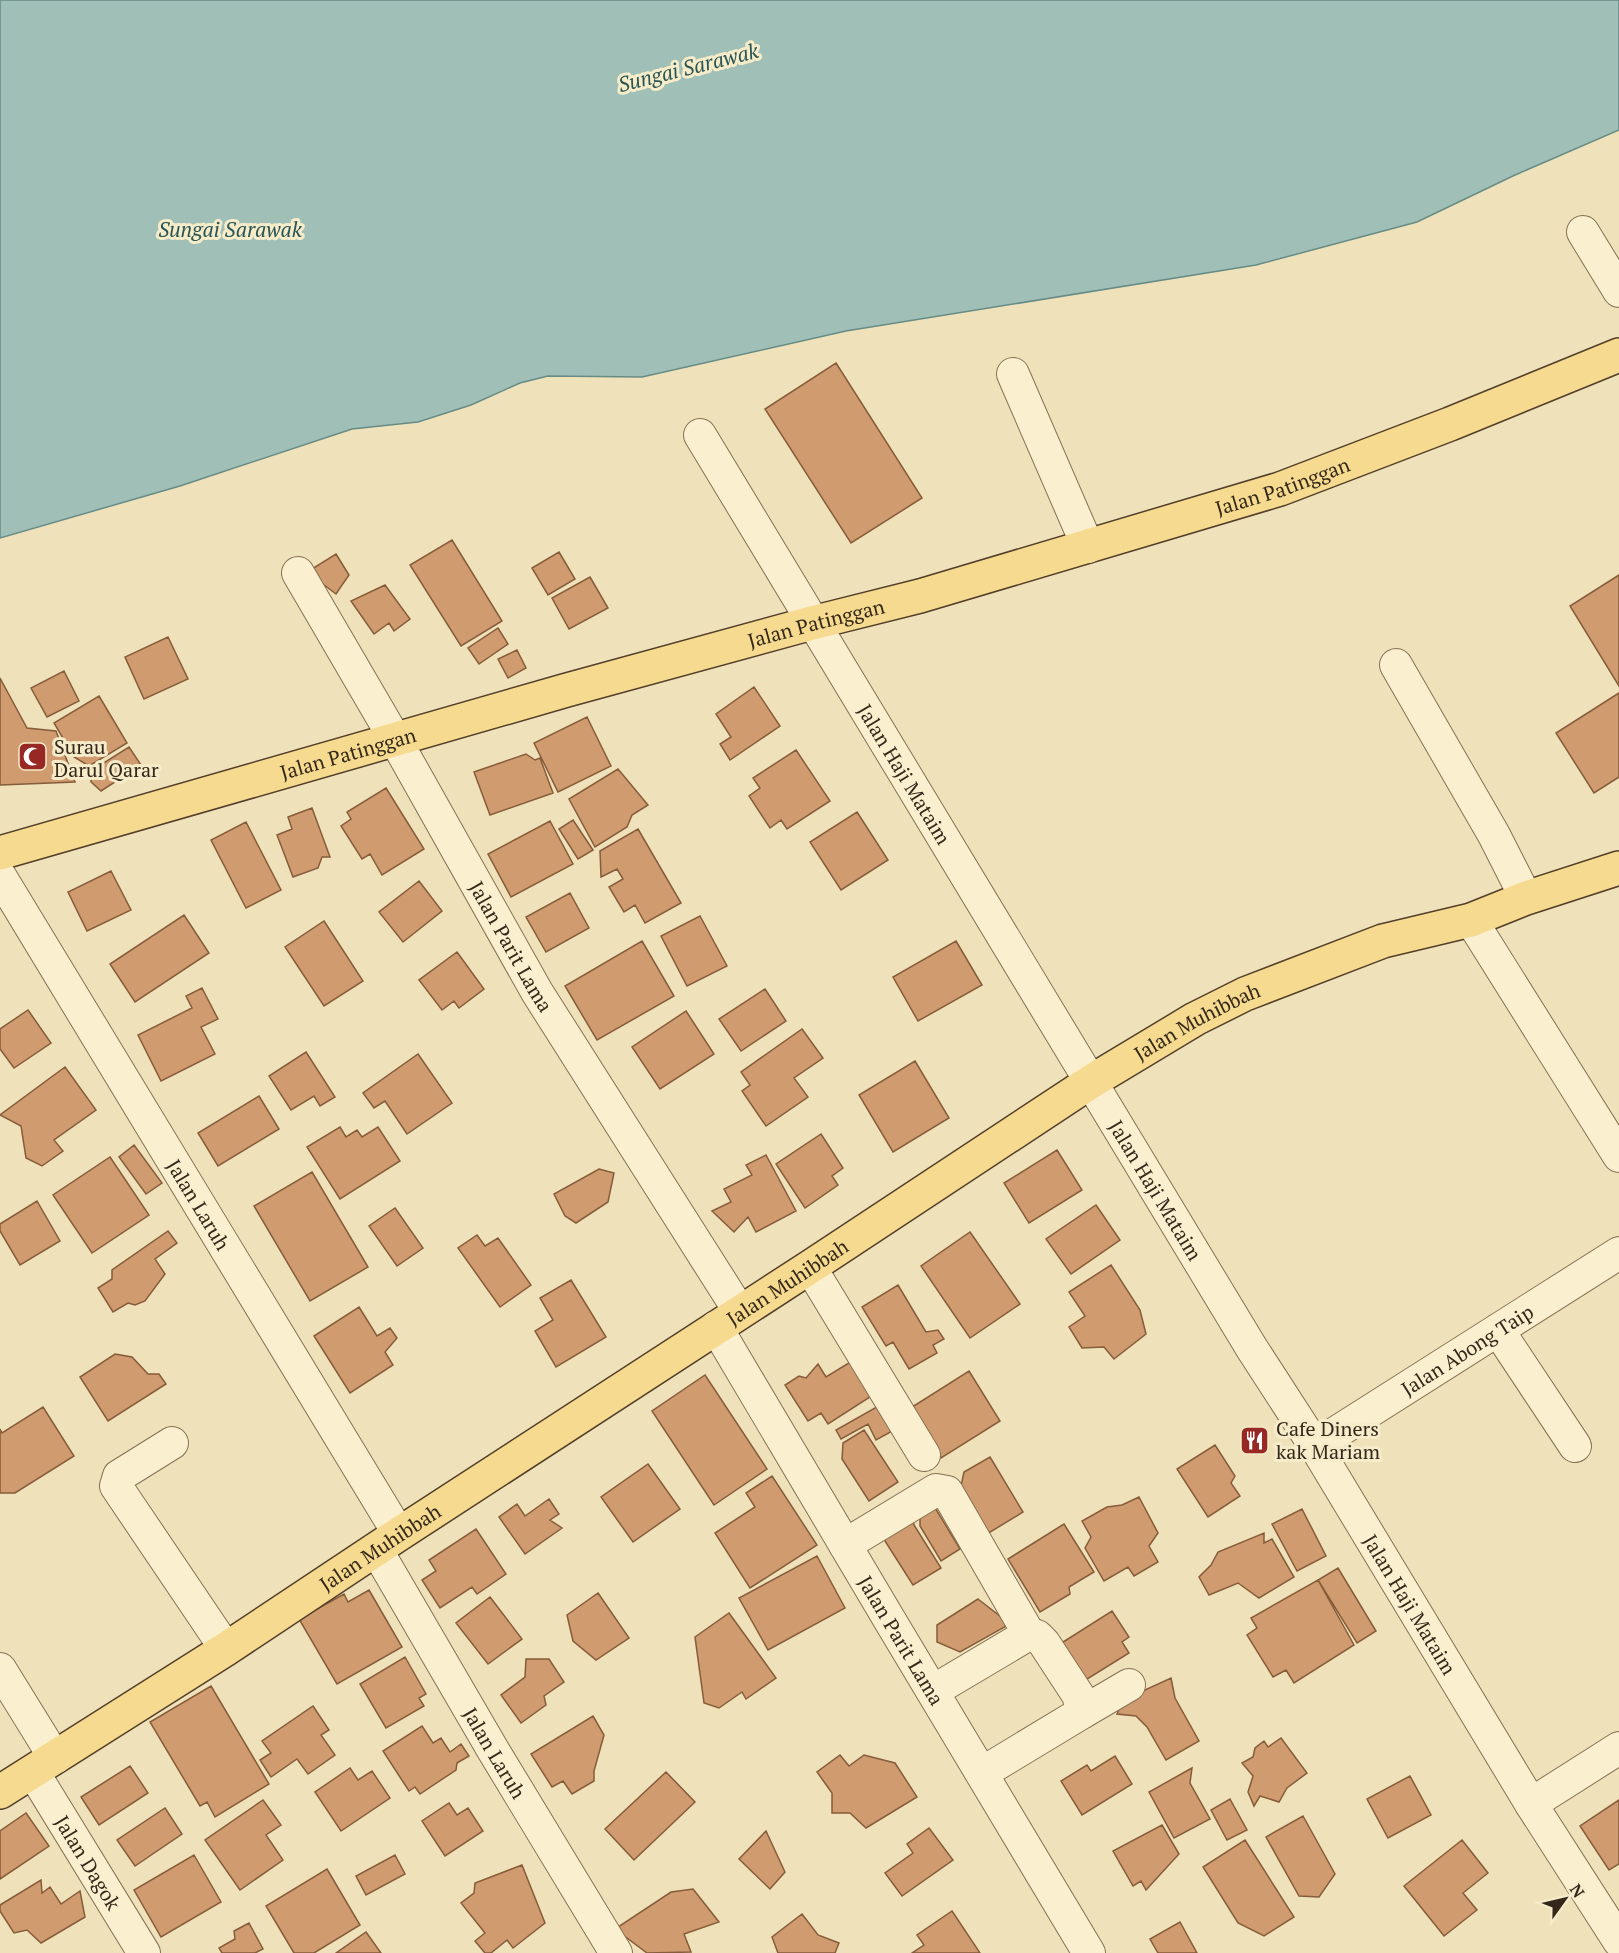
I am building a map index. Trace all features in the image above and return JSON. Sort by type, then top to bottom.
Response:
[{"type":"main road","name":"Jalan Patinggan","points":[[0,853],[578,687],[920,596],[1280,489],[1619,355]]},
{"type":"main road","name":"Jalan Muhibbah","points":[[0,1792],[226,1649],[1092,1081],[1195,1019],[1245,994],[1383,941],[1470,920],[1526,898],[1619,868]]},
{"type":"street","points":[[1583,232],[1619,291]]},
{"type":"street","points":[[1013,374],[1088,547]]},
{"type":"street","name":"Jalan Haji Mataim","points":[[700,435],[1251,1347],[1315,1446],[1531,1804],[1619,1941]]},
{"type":"street","name":"Jalan Parit Lama","points":[[298,573],[396,741],[537,992],[728,1320],[845,1545],[1089,1953]]},
{"type":"street","points":[[1396,665],[1494,835],[1526,898]]},
{"type":"street","name":"Jalan Laruh","points":[[0,876],[387,1542],[493,1750],[616,1953]]},
{"type":"street","points":[[1470,920],[1619,1156]]},
{"type":"street","name":"Jalan Abong Taip","points":[[1315,1446],[1619,1252]]},
{"type":"street","points":[[810,1267],[924,1455]]},
{"type":"street","points":[[1498,1330],[1575,1446]]},
{"type":"street","points":[[172,1443],[119,1476],[116,1486],[226,1649]]},
{"type":"street","points":[[845,1545],[936,1490],[947,1492],[1029,1634]]},
{"type":"street","points":[[933,1691],[1029,1634],[1037,1636],[1044,1643],[1078,1695],[1083,1712]]},
{"type":"street","name":"Jalan Dagok","points":[[0,1669],[44,1765],[144,1953]]},
{"type":"street","points":[[982,1773],[1129,1685]]},
{"type":"street","points":[[1531,1804],[1619,1748]]},
{"type":"water","name":"Sungai Sarawak","points":[[0,0],[1619,0],[1619,130],[1515,175],[1417,222],[1256,265],[846,331],[642,377],[548,376],[520,383],[471,405],[418,422],[352,429],[180,486],[0,538]]},
{"type":"building","points":[[836,363],[922,498],[851,543],[765,409]]},
{"type":"building","points":[[452,540],[502,621],[461,646],[410,565]]},
{"type":"building","points":[[559,552],[575,579],[548,595],[532,568]]},
{"type":"building","points":[[336,554],[349,575],[336,594],[307,572]]},
{"type":"building","points":[[1619,575],[1619,686],[1570,606]]},
{"type":"building","points":[[590,577],[608,608],[569,629],[552,598]]},
{"type":"building","points":[[385,585],[410,619],[394,631],[389,623],[374,634],[351,601]]},
{"type":"building","points":[[498,628],[508,644],[479,664],[468,648]]},
{"type":"building","points":[[168,637],[188,679],[144,699],[125,657]]},
{"type":"building","points":[[517,650],[526,668],[508,678],[498,659]]},
{"type":"building","points":[[64,671],[79,701],[47,717],[31,688]]},
{"type":"building","name":"Surau Darul Qarar","points":[[0,678],[27,728],[56,731],[75,782],[0,785]]},
{"type":"building","points":[[754,687],[780,726],[730,760],[720,744],[731,737],[716,714]]},
{"type":"building","points":[[1619,693],[1619,777],[1594,793],[1556,733]]},
{"type":"building","points":[[99,696],[127,743],[89,766],[74,757],[54,723]]},
{"type":"building","points":[[587,717],[611,766],[558,792],[534,743]]},
{"type":"building","points":[[129,747],[141,765],[101,791],[91,782],[91,771]]},
{"type":"building","points":[[796,750],[830,801],[787,829],[781,820],[770,828],[749,796],[760,788],[753,778]]},
{"type":"building","points":[[526,754],[535,760],[540,758],[553,793],[490,815],[474,772]]},
{"type":"building","points":[[618,769],[648,805],[632,815],[627,827],[595,847],[569,799]]},
{"type":"building","points":[[386,788],[424,849],[382,875],[370,854],[362,859],[341,826],[351,819],[347,812]]},
{"type":"building","points":[[312,808],[330,857],[322,857],[318,868],[293,877],[277,835],[292,829],[288,817]]},
{"type":"building","points":[[857,812],[888,860],[841,890],[810,842]]},
{"type":"building","points":[[573,820],[593,850],[578,859],[559,829]]},
{"type":"building","points":[[550,821],[573,864],[511,897],[488,854]]},
{"type":"building","points":[[246,822],[281,890],[246,908],[211,840]]},
{"type":"building","points":[[638,829],[681,903],[645,923],[635,905],[624,912],[609,887],[623,879],[617,869],[601,877],[600,851]]},
{"type":"building","points":[[111,871],[131,910],[87,931],[68,892]]},
{"type":"building","points":[[419,881],[442,911],[403,942],[379,912]]},
{"type":"building","points":[[570,893],[589,928],[546,952],[526,917]]},
{"type":"building","points":[[184,915],[209,953],[135,1002],[110,964]]},
{"type":"building","points":[[700,916],[727,966],[687,986],[661,936]]},
{"type":"building","points":[[324,921],[363,981],[324,1006],[285,947]]},
{"type":"building","points":[[642,941],[674,996],[597,1040],[565,986]]},
{"type":"building","points":[[956,941],[982,985],[918,1021],[893,977]]},
{"type":"building","points":[[457,952],[484,989],[459,1008],[454,1001],[442,1010],[419,980]]},
{"type":"building","points":[[202,988],[218,1019],[201,1027],[215,1054],[161,1081],[138,1035],[192,1008],[186,996]]},
{"type":"building","points":[[765,989],[786,1021],[741,1051],[719,1019]]},
{"type":"building","points":[[28,1010],[51,1043],[14,1068],[0,1049],[0,1029]]},
{"type":"building","points":[[686,1011],[714,1054],[660,1089],[632,1047]]},
{"type":"building","points":[[802,1029],[823,1058],[794,1078],[808,1097],[766,1126],[742,1091],[750,1085],[741,1072]]},
{"type":"building","points":[[306,1052],[335,1097],[320,1106],[314,1096],[291,1110],[269,1076]]},
{"type":"building","points":[[418,1054],[452,1103],[407,1134],[385,1101],[374,1108],[363,1093]]},
{"type":"building","points":[[915,1061],[949,1118],[893,1152],[859,1095]]},
{"type":"building","points":[[65,1067],[96,1110],[54,1140],[63,1151],[42,1166],[26,1158],[21,1126],[0,1115]]},
{"type":"building","points":[[259,1096],[279,1129],[218,1166],[198,1133]]},
{"type":"building","points":[[340,1127],[346,1137],[357,1130],[362,1137],[378,1127],[400,1161],[340,1199],[307,1147]]},
{"type":"building","points":[[821,1134],[843,1168],[832,1176],[838,1185],[805,1208],[776,1164]]},
{"type":"building","points":[[134,1145],[162,1183],[146,1194],[119,1157]]},
{"type":"building","points":[[1057,1150],[1082,1190],[1029,1223],[1004,1183]]},
{"type":"building","points":[[766,1155],[796,1211],[756,1232],[748,1217],[734,1232],[712,1211],[731,1202],[724,1189],[752,1175],[746,1165]]},
{"type":"building","points":[[110,1157],[149,1215],[92,1253],[53,1195]]},
{"type":"building","points":[[599,1169],[614,1173],[608,1202],[576,1223],[565,1216],[554,1194]]},
{"type":"building","points":[[312,1172],[368,1267],[310,1301],[254,1206]]},
{"type":"building","points":[[37,1201],[60,1241],[20,1265],[0,1231],[0,1224]]},
{"type":"building","points":[[1096,1205],[1120,1240],[1071,1274],[1046,1239]]},
{"type":"building","points":[[395,1208],[423,1248],[397,1266],[369,1226]]},
{"type":"building","points":[[168,1231],[177,1243],[155,1259],[165,1274],[145,1301],[135,1305],[128,1303],[113,1312],[98,1288],[112,1279],[112,1270]]},
{"type":"building","points":[[970,1232],[1020,1304],[970,1338],[921,1266]]},
{"type":"building","points":[[477,1235],[485,1246],[498,1238],[531,1285],[500,1307],[458,1248]]},
{"type":"building","points":[[1111,1265],[1140,1310],[1146,1334],[1114,1359],[1104,1347],[1082,1348],[1069,1327],[1085,1316],[1069,1292]]},
{"type":"building","points":[[571,1280],[606,1337],[556,1367],[535,1331],[553,1320],[540,1298]]},
{"type":"building","points":[[898,1285],[926,1332],[938,1330],[944,1339],[933,1345],[937,1353],[909,1369],[893,1342],[886,1346],[862,1307]]},
{"type":"building","points":[[359,1307],[377,1336],[390,1328],[397,1338],[385,1352],[393,1365],[350,1393],[314,1336]]},
{"type":"building","points":[[115,1354],[132,1357],[148,1374],[159,1374],[166,1384],[108,1421],[80,1377]]},
{"type":"building","points":[[852,1361],[873,1395],[828,1424],[821,1413],[808,1421],[785,1385],[799,1376],[806,1378],[818,1364],[826,1377]]},
{"type":"building","points":[[969,1371],[1000,1421],[941,1458],[909,1409]]},
{"type":"building","points":[[705,1375],[767,1469],[714,1505],[652,1411]]},
{"type":"building","points":[[882,1404],[896,1429],[876,1440],[868,1424],[841,1439],[836,1430]]},
{"type":"building","points":[[43,1407],[74,1456],[15,1493],[0,1493],[0,1429],[2,1433]]},
{"type":"building","points":[[864,1430],[898,1482],[869,1501],[842,1459],[843,1443]]},
{"type":"building","points":[[1215,1445],[1235,1476],[1231,1483],[1240,1496],[1208,1517],[1177,1469]]},
{"type":"building","points":[[990,1457],[1023,1512],[987,1534],[960,1490],[964,1472]]},
{"type":"building","points":[[648,1464],[680,1509],[633,1542],[601,1497]]},
{"type":"building","points":[[772,1476],[817,1545],[750,1588],[715,1533],[755,1507],[746,1493]]},
{"type":"building","points":[[1139,1497],[1158,1533],[1149,1546],[1158,1562],[1134,1576],[1128,1567],[1104,1581],[1085,1548],[1091,1537],[1082,1521],[1107,1507],[1122,1505]]},
{"type":"building","points":[[549,1499],[559,1514],[550,1520],[562,1528],[525,1554],[499,1517],[517,1504],[525,1516]]},
{"type":"building","points":[[934,1506],[960,1549],[941,1561],[920,1526],[920,1514]]},
{"type":"building","points":[[1302,1509],[1326,1556],[1297,1571],[1272,1524]]},
{"type":"building","points":[[912,1511],[914,1525],[941,1568],[913,1585],[885,1541],[887,1524]]},
{"type":"building","points":[[1064,1524],[1094,1572],[1069,1587],[1070,1594],[1040,1612],[1008,1559]]},
{"type":"building","points":[[476,1529],[506,1574],[477,1594],[472,1587],[440,1608],[422,1580],[436,1571],[429,1560]]},
{"type":"building","points":[[1264,1533],[1264,1543],[1272,1539],[1294,1577],[1259,1598],[1238,1583],[1209,1595],[1199,1577],[1211,1565],[1218,1552]]},
{"type":"building","points":[[817,1556],[845,1608],[768,1650],[739,1598]]},
{"type":"building","points":[[1338,1568],[1376,1631],[1357,1643],[1318,1580]]},
{"type":"building","points":[[1318,1580],[1354,1645],[1294,1683],[1286,1670],[1273,1677],[1247,1635],[1257,1628],[1251,1618]]},
{"type":"building","points":[[369,1590],[402,1647],[337,1684],[299,1619],[344,1594],[348,1602]]},
{"type":"building","points":[[598,1593],[629,1638],[596,1660],[573,1641],[567,1615]]},
{"type":"building","points":[[490,1597],[522,1639],[488,1664],[456,1623]]},
{"type":"building","points":[[978,1599],[1010,1624],[960,1652],[937,1642],[937,1625]]},
{"type":"building","points":[[1112,1611],[1129,1637],[1122,1642],[1129,1653],[1076,1686],[1052,1649]]},
{"type":"building","points":[[729,1613],[776,1678],[746,1699],[742,1692],[719,1708],[704,1703],[695,1637]]},
{"type":"building","points":[[405,1657],[426,1694],[419,1698],[424,1706],[386,1728],[360,1684]]},
{"type":"building","points":[[526,1659],[549,1659],[564,1682],[544,1696],[546,1705],[521,1723],[501,1695],[525,1677]]},
{"type":"building","points":[[1171,1678],[1175,1698],[1199,1741],[1166,1760],[1147,1727],[1136,1716],[1117,1714],[1123,1700]]},
{"type":"building","points":[[211,1686],[269,1784],[215,1817],[207,1802],[200,1806],[150,1722]]},
{"type":"building","points":[[313,1706],[329,1730],[321,1735],[335,1755],[308,1774],[297,1759],[271,1777],[260,1760],[271,1753],[262,1741]]},
{"type":"building","points":[[593,1716],[604,1735],[594,1771],[594,1781],[572,1794],[563,1781],[552,1787],[531,1754]]},
{"type":"building","points":[[422,1726],[433,1743],[441,1738],[450,1752],[461,1744],[469,1756],[457,1763],[456,1770],[420,1794],[415,1787],[409,1791],[383,1751]]},
{"type":"building","points":[[1281,1738],[1307,1773],[1287,1788],[1279,1802],[1260,1796],[1254,1806],[1248,1792],[1253,1776],[1242,1763],[1253,1757],[1255,1748],[1264,1741],[1268,1747]]},
{"type":"building","points":[[840,1755],[849,1766],[864,1755],[895,1763],[917,1797],[866,1828],[850,1813],[832,1813],[832,1793],[817,1772]]},
{"type":"building","points":[[1115,1756],[1132,1784],[1082,1815],[1061,1781],[1087,1765],[1091,1771]]},
{"type":"building","points":[[130,1766],[148,1793],[99,1825],[81,1797]]},
{"type":"building","points":[[350,1768],[358,1780],[372,1771],[390,1798],[341,1831],[315,1792]]},
{"type":"building","points":[[1192,1768],[1190,1783],[1210,1819],[1174,1838],[1149,1792]]},
{"type":"building","points":[[666,1772],[695,1802],[634,1860],[605,1829]]},
{"type":"building","points":[[1410,1776],[1431,1815],[1388,1838],[1367,1799]]},
{"type":"building","points":[[1230,1799],[1247,1830],[1227,1840],[1211,1810]]},
{"type":"building","points":[[263,1800],[281,1825],[266,1835],[283,1860],[240,1890],[205,1840]]},
{"type":"building","points":[[1619,1800],[1619,1864],[1609,1870],[1580,1826]]},
{"type":"building","points":[[449,1803],[457,1815],[468,1808],[483,1831],[445,1856],[422,1821]]},
{"type":"building","points":[[165,1808],[182,1834],[135,1866],[117,1840]]},
{"type":"building","points":[[26,1813],[49,1846],[0,1879],[0,1831]]},
{"type":"building","points":[[1303,1816],[1335,1874],[1319,1897],[1299,1896],[1266,1837]]},
{"type":"building","points":[[1162,1825],[1179,1854],[1146,1890],[1141,1881],[1133,1886],[1113,1851]]},
{"type":"building","points":[[929,1828],[953,1860],[902,1896],[885,1873],[913,1853],[907,1844]]},
{"type":"building","points":[[766,1831],[785,1872],[770,1889],[739,1859]]},
{"type":"building","points":[[1245,1840],[1294,1917],[1264,1936],[1238,1923],[1203,1867]]},
{"type":"building","points":[[1462,1840],[1488,1873],[1463,1893],[1477,1910],[1444,1936],[1404,1886]]},
{"type":"building","points":[[194,1855],[221,1902],[161,1937],[134,1890]]},
{"type":"building","points":[[395,1855],[405,1874],[366,1895],[356,1876]]},
{"type":"building","points":[[522,1865],[545,1923],[513,1948],[507,1940],[491,1953],[485,1953],[475,1941],[485,1933],[461,1903],[474,1893],[475,1883]]},
{"type":"building","points":[[327,1869],[360,1925],[314,1953],[294,1953],[266,1906]]},
{"type":"building","points":[[41,1880],[42,1893],[50,1887],[61,1904],[80,1891],[85,1917],[41,1943],[27,1930],[14,1933],[0,1911],[0,1905]]},
{"type":"building","points":[[693,1889],[719,1922],[684,1934],[691,1952],[647,1953],[615,1929],[671,1892]]},
{"type":"building","points":[[952,1911],[980,1953],[912,1953],[924,1945],[917,1935]]},
{"type":"building","points":[[802,1914],[818,1935],[839,1943],[835,1953],[778,1953],[772,1937]]},
{"type":"building","points":[[1180,1922],[1197,1953],[1158,1953],[1150,1939]]},
{"type":"building","points":[[249,1923],[263,1949],[255,1953],[222,1953],[219,1948],[235,1939],[234,1931]]},
{"type":"building","points":[[366,1932],[381,1953],[336,1953]]},
{"type":"place","name":"Surau Darul Qarar","points":[[33,757]]},
{"type":"place","name":"Cafe Diners kak Mariam","points":[[1255,1440]]}]
